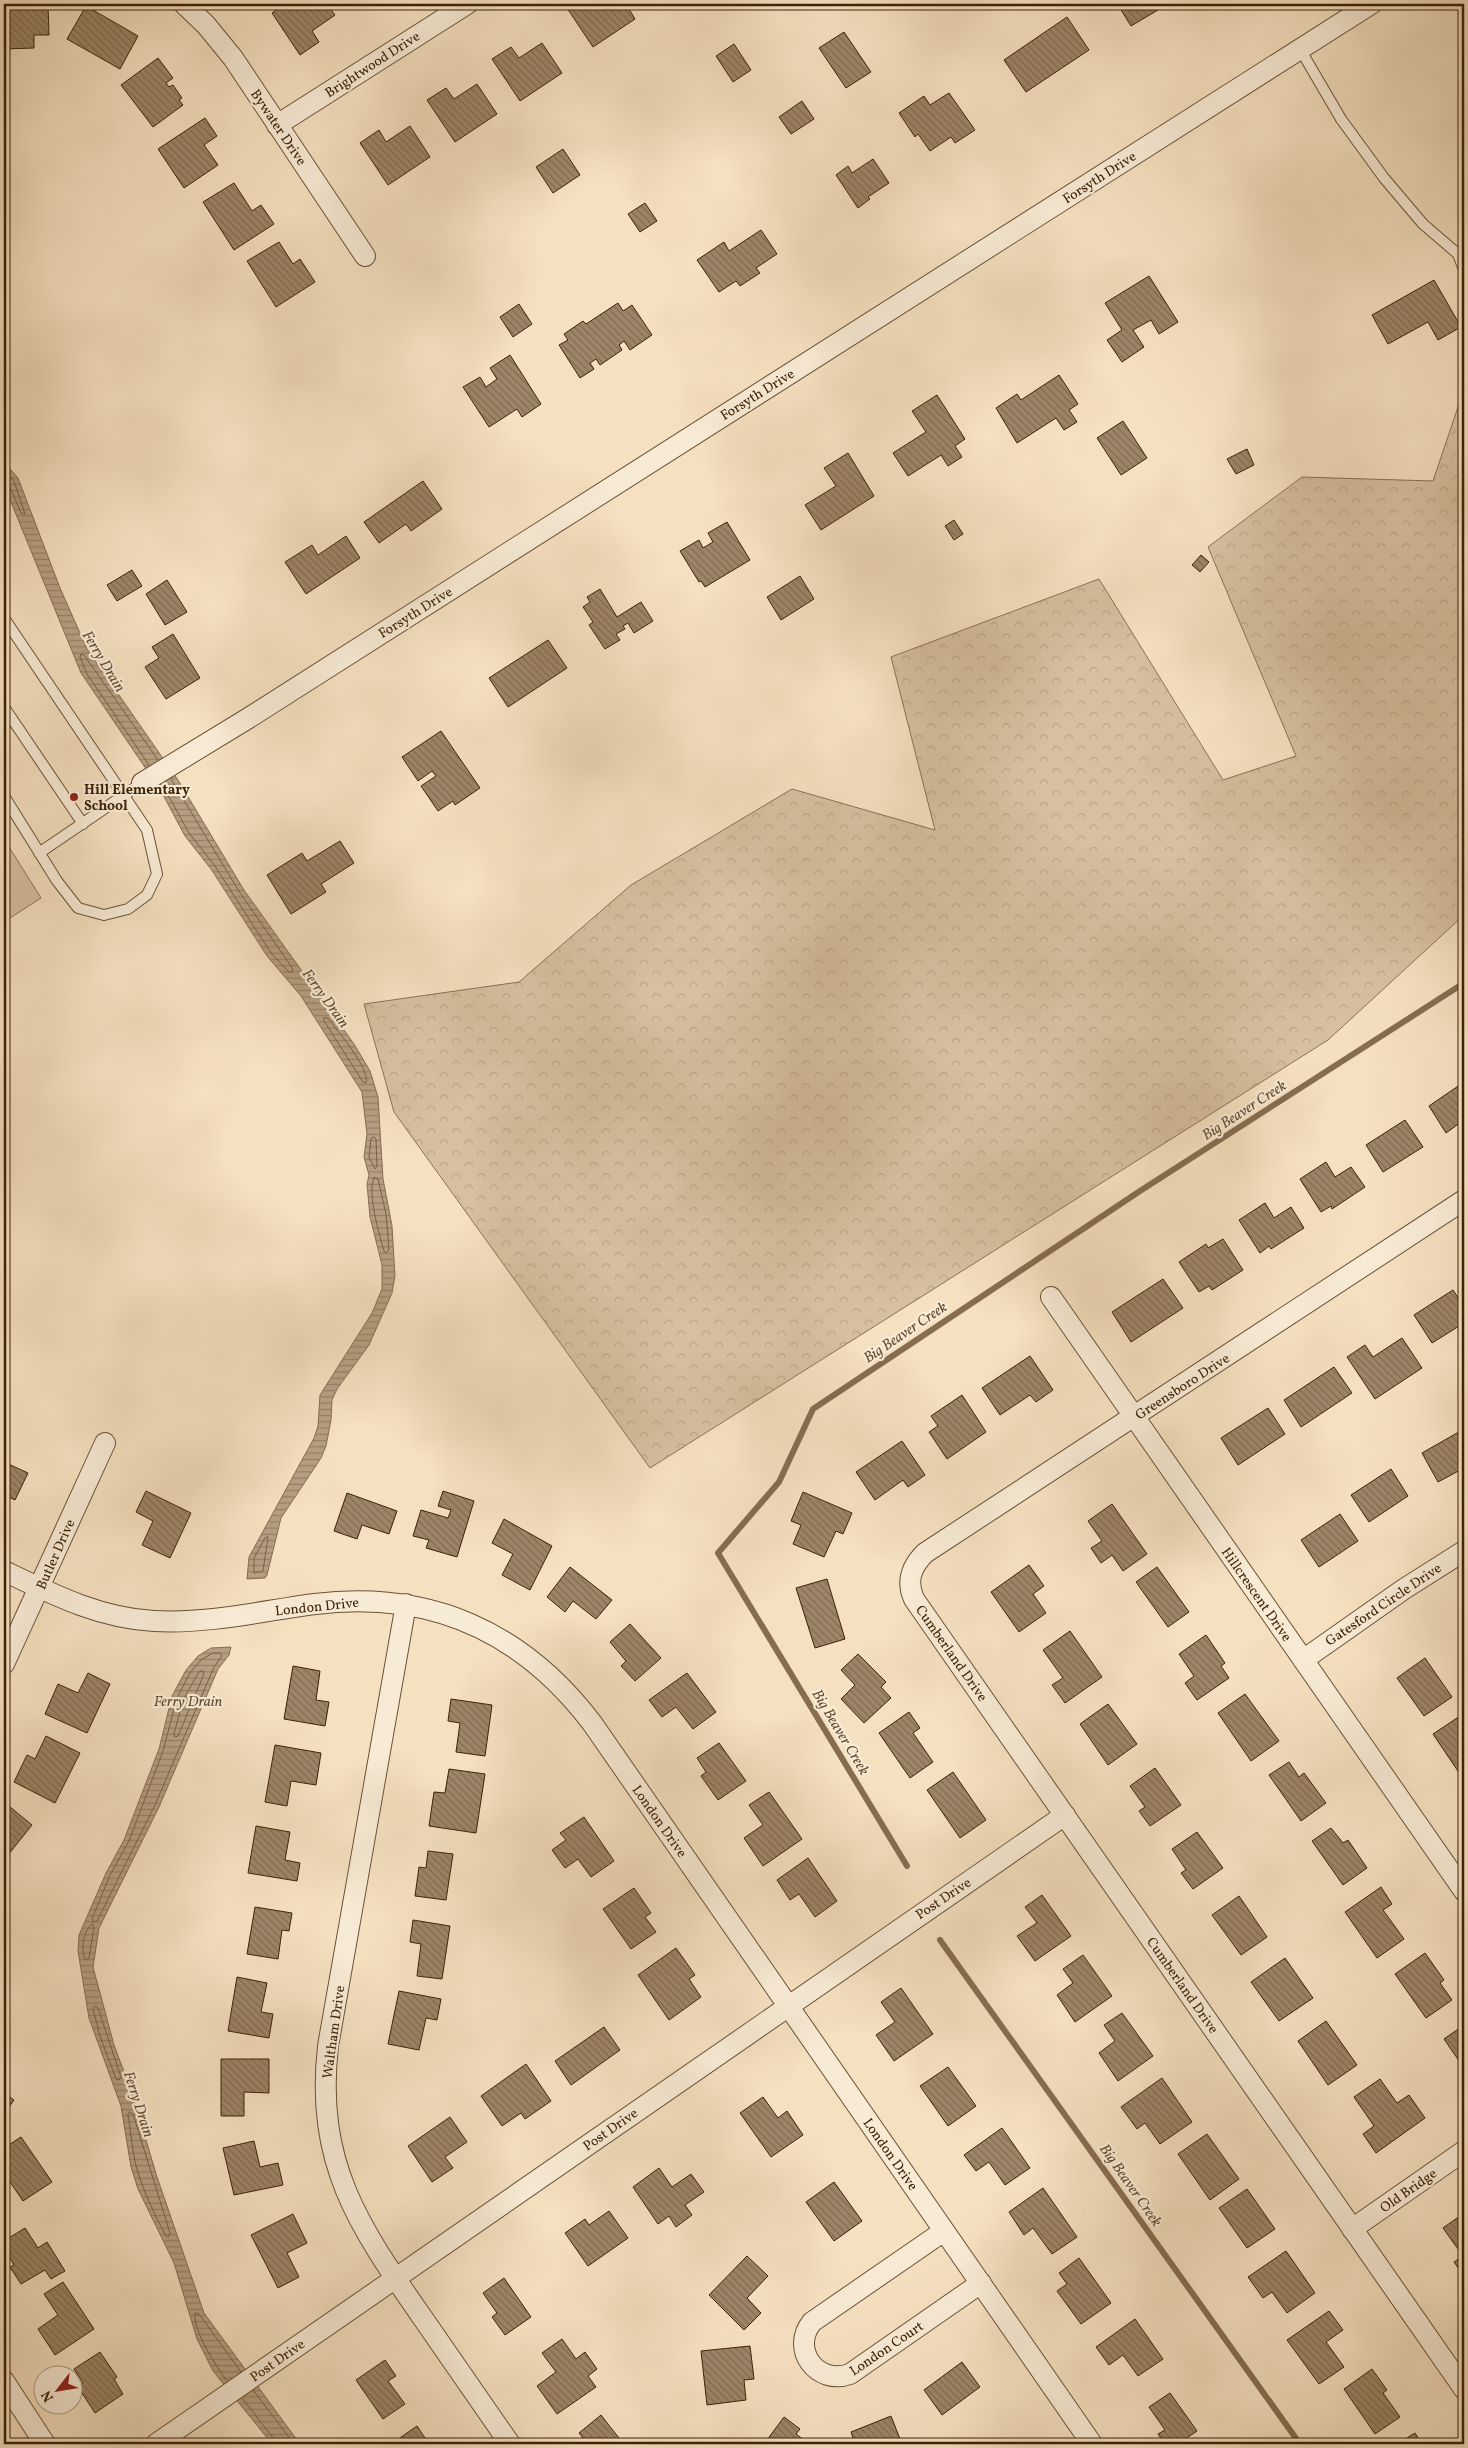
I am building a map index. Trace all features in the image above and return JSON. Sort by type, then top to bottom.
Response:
[{"type":"street","name":"Bywater Drive","points":[[184,4],[206,24],[227,50],[366,256]]},
{"type":"street","name":"Brightwood Drive","points":[[277,125],[467,4]]},
{"type":"street","name":"Forsyth Drive","points":[[145,781],[1371,4]]},
{"type":"street","name":"Greensboro Drive","points":[[910,1578],[914,1567],[925,1553],[1134,1418],[1464,1200]]},
{"type":"street","name":"Hillcrescent Drive","points":[[1051,1297],[1464,1891]]},
{"type":"street","name":"Butler Drive","points":[[4,1664],[105,1443]]},
{"type":"street","name":"Gatesford Circle Drive","points":[[1303,1660],[1404,1589],[1464,1551]]},
{"type":"street","name":"London Drive","points":[[4,1572],[105,1614],[152,1621],[203,1620],[350,1601],[406,1604],[449,1615],[491,1634],[523,1653],[568,1693],[592,1723],[1092,2444]]},
{"type":"street","name":"Cumberland Drive","points":[[910,1578],[910,1589],[914,1599],[1464,2389]]},
{"type":"street","name":"Waltham Drive","points":[[406,1604],[326,2068],[328,2127],[341,2179],[361,2225],[395,2278],[510,2444]]},
{"type":"street","name":"Post Drive","points":[[156,2444],[1064,1815]]},
{"type":"street","name":"Old Bridge","points":[[1352,2229],[1464,2151]]},
{"type":"street","name":"London Court","points":[[944,2231],[812,2322],[804,2340],[804,2353],[808,2361],[821,2374],[831,2377],[842,2377],[850,2374],[981,2283]]},
{"type":"street","points":[[4,2381],[45,2444]]},
{"type":"lane","points":[[1300,48],[1341,119],[1384,178],[1424,224],[1458,254],[1464,270]]},
{"type":"lane","points":[[4,618],[147,830],[156,874],[147,895],[128,909],[104,915],[78,908],[39,853],[4,796]]},
{"type":"lane","points":[[4,707],[83,824]]},
{"type":"lane","points":[[39,853],[145,781]]},
{"type":"green space","points":[[1464,399],[1464,915],[1328,1040],[650,1468],[394,1112],[364,1004],[519,982],[631,885],[792,789],[935,830],[891,657],[1099,579],[1223,780],[1296,756],[1208,547],[1302,477],[1433,481],[1459,404]]},
{"type":"green space","points":[[4,839],[41,898],[10,918],[4,908]]},
{"type":"water","name":"Ferry Drain","points":[[4,462],[18,478],[60,588],[87,649],[178,780],[244,890],[354,1044],[370,1071],[378,1097],[383,1179],[392,1226],[395,1276],[392,1293],[369,1345],[337,1389],[332,1400],[331,1420],[326,1446],[321,1458],[281,1518],[265,1578],[247,1579],[249,1557],[314,1438],[318,1426],[320,1395],[372,1313],[382,1289],[382,1265],[370,1217],[367,1184],[369,1175],[364,1157],[367,1134],[362,1092],[301,996],[267,956],[211,869],[185,836],[161,791],[81,673],[4,485]]},
{"type":"water","name":"Ferry Drain","points":[[231,1647],[229,1655],[218,1669],[159,1807],[99,1928],[93,1967],[114,2045],[132,2093],[157,2177],[204,2313],[300,2444],[272,2444],[213,2371],[197,2339],[174,2263],[138,2189],[131,2167],[121,2106],[89,2018],[78,1951],[79,1935],[106,1873],[124,1840],[159,1749],[172,1696],[186,1670],[198,1656],[211,1648]]},
{"type":"building","points":[[4,4],[48,4],[49,35],[34,35],[34,48],[4,49]]},
{"type":"building","points":[[286,4],[327,4],[335,15],[312,31],[319,42],[300,55],[272,13]]},
{"type":"building","points":[[626,4],[635,19],[593,47],[565,5]]},
{"type":"building","points":[[1119,4],[1168,4],[1131,26]]},
{"type":"building","points":[[86,6],[138,36],[120,69],[67,39]]},
{"type":"building","points":[[1067,17],[1089,50],[1026,92],[1004,60]]},
{"type":"building","points":[[844,32],[871,72],[846,88],[819,48]]},
{"type":"building","points":[[542,43],[562,73],[520,101],[492,59],[511,47],[519,58]]},
{"type":"building","points":[[734,44],[751,70],[733,82],[716,56]]},
{"type":"building","points":[[158,58],[173,78],[166,83],[169,87],[173,85],[182,98],[179,100],[183,105],[153,127],[121,85]]},
{"type":"building","points":[[477,84],[497,114],[455,142],[427,100],[446,88],[454,99]]},
{"type":"building","points":[[949,93],[975,130],[955,143],[951,137],[930,151],[918,134],[915,137],[899,113],[924,96],[930,105]]},
{"type":"building","points":[[802,101],[814,119],[791,134],[779,117]]},
{"type":"building","points":[[205,118],[217,136],[204,145],[218,165],[184,188],[158,149]]},
{"type":"building","points":[[410,126],[430,157],[388,185],[360,143],[379,130],[386,142]]},
{"type":"building","points":[[563,149],[580,175],[553,193],[536,167]]},
{"type":"building","points":[[873,159],[889,183],[868,197],[870,199],[858,208],[836,175],[848,166],[852,173]]},
{"type":"building","points":[[234,183],[252,211],[261,205],[274,224],[234,250],[203,202]]},
{"type":"building","points":[[645,203],[657,221],[640,232],[628,214]]},
{"type":"building","points":[[761,230],[777,254],[756,268],[760,273],[740,286],[736,281],[719,292],[697,260],[724,242],[729,251]]},
{"type":"building","points":[[279,242],[293,264],[300,259],[315,282],[276,307],[247,261]]},
{"type":"building","points":[[1149,276],[1178,322],[1159,334],[1151,320],[1133,330],[1144,347],[1122,362],[1107,340],[1122,330],[1105,303]]},
{"type":"building","points":[[1434,280],[1461,327],[1438,340],[1428,322],[1388,344],[1372,315]]},
{"type":"building","points":[[618,303],[623,311],[632,305],[652,335],[630,350],[624,341],[619,345],[622,350],[600,365],[596,359],[590,363],[594,369],[580,378],[559,345],[568,340],[564,334],[583,321],[586,324]]},
{"type":"building","points":[[519,304],[532,324],[513,337],[500,317]]},
{"type":"building","points":[[510,355],[541,404],[522,417],[517,409],[489,427],[463,387],[480,377],[486,387],[497,379],[490,368]]},
{"type":"building","points":[[1059,375],[1078,404],[1069,410],[1077,422],[1064,430],[1056,418],[1017,443],[996,408],[1017,394],[1021,400]]},
{"type":"building","points":[[937,395],[965,439],[955,446],[962,457],[948,466],[941,455],[908,476],[893,453],[926,432],[912,411]]},
{"type":"building","points":[[1123,421],[1147,458],[1121,475],[1097,438]]},
{"type":"building","points":[[1247,449],[1254,465],[1236,474],[1227,459]]},
{"type":"building","points":[[848,453],[874,496],[821,530],[805,505],[836,486],[824,468]]},
{"type":"building","points":[[423,481],[442,509],[411,531],[406,524],[379,543],[364,522]]},
{"type":"building","points":[[954,520],[963,534],[954,540],[945,526]]},
{"type":"building","points":[[727,522],[750,560],[705,587],[701,581],[699,582],[680,551],[699,540],[703,548],[713,542],[708,533]]},
{"type":"building","points":[[346,536],[360,558],[306,594],[285,562],[312,545],[318,555]]},
{"type":"building","points":[[1201,555],[1209,562],[1200,572],[1192,565]]},
{"type":"building","points":[[132,570],[142,586],[117,601],[107,585]]},
{"type":"building","points":[[800,576],[814,599],[781,620],[767,597]]},
{"type":"building","points":[[167,580],[187,612],[165,625],[146,594]]},
{"type":"building","points":[[600,589],[617,617],[641,602],[653,621],[634,633],[628,623],[623,626],[625,629],[616,634],[620,640],[605,649],[589,625],[593,622],[583,607],[590,602],[587,597]]},
{"type":"building","points":[[173,634],[200,678],[166,699],[145,667],[159,658],[152,647]]},
{"type":"building","points":[[548,640],[567,668],[508,707],[489,678]]},
{"type":"building","points":[[441,731],[480,788],[455,805],[453,801],[438,811],[421,786],[436,776],[432,771],[418,781],[402,757]]},
{"type":"building","points":[[340,841],[354,863],[321,884],[326,892],[291,914],[267,875],[302,853],[307,861]]},
{"type":"building","points":[[1464,1082],[1464,1120],[1446,1133],[1429,1106]]},
{"type":"building","points":[[1405,1120],[1423,1147],[1383,1172],[1366,1145]]},
{"type":"building","points":[[1326,1162],[1335,1177],[1351,1167],[1365,1187],[1332,1209],[1331,1206],[1321,1212],[1300,1179]]},
{"type":"building","points":[[1265,1203],[1274,1218],[1291,1207],[1304,1228],[1271,1249],[1269,1246],[1260,1253],[1239,1220]]},
{"type":"building","points":[[1223,1239],[1243,1270],[1212,1290],[1209,1286],[1199,1292],[1179,1262],[1206,1244],[1208,1248]]},
{"type":"building","points":[[1163,1279],[1183,1308],[1131,1342],[1112,1312]]},
{"type":"building","points":[[1453,1290],[1464,1307],[1464,1323],[1432,1343],[1414,1315]]},
{"type":"building","points":[[1402,1338],[1422,1368],[1375,1399],[1347,1357],[1365,1345],[1373,1357]]},
{"type":"building","points":[[1030,1356],[1053,1390],[1036,1402],[1030,1395],[1000,1415],[982,1388]]},
{"type":"building","points":[[1334,1367],[1352,1393],[1301,1427],[1284,1400]]},
{"type":"building","points":[[962,1395],[986,1432],[947,1459],[929,1432],[938,1426],[931,1416]]},
{"type":"building","points":[[1268,1408],[1285,1434],[1238,1465],[1221,1438]]},
{"type":"building","points":[[1464,1429],[1464,1468],[1438,1482],[1422,1453]]},
{"type":"building","points":[[902,1441],[925,1475],[908,1487],[903,1480],[875,1500],[856,1472]]},
{"type":"building","points":[[4,1462],[28,1473],[15,1500],[4,1495]]},
{"type":"building","points":[[1391,1469],[1408,1496],[1369,1522],[1351,1495]]},
{"type":"building","points":[[146,1491],[191,1513],[170,1558],[142,1545],[153,1521],[136,1512]]},
{"type":"building","points":[[443,1491],[474,1501],[457,1557],[426,1548],[429,1540],[413,1536],[421,1510],[448,1518],[451,1510],[438,1506]]},
{"type":"building","points":[[803,1492],[852,1513],[843,1534],[836,1531],[824,1557],[793,1544],[801,1525],[791,1521]]},
{"type":"building","points":[[347,1493],[397,1511],[389,1534],[362,1525],[357,1539],[334,1531]]},
{"type":"building","points":[[1112,1504],[1147,1554],[1123,1571],[1112,1555],[1101,1563],[1091,1548],[1102,1541],[1088,1521]]},
{"type":"building","points":[[1340,1514],[1358,1541],[1319,1567],[1301,1540]]},
{"type":"building","points":[[504,1519],[552,1546],[530,1590],[502,1575],[513,1554],[492,1543]]},
{"type":"building","points":[[1029,1565],[1044,1586],[1033,1594],[1046,1613],[1019,1632],[991,1592]]},
{"type":"building","points":[[570,1567],[612,1600],[596,1619],[573,1601],[565,1612],[547,1597]]},
{"type":"building","points":[[1157,1567],[1189,1612],[1168,1627],[1136,1582]]},
{"type":"building","points":[[827,1579],[845,1639],[815,1648],[796,1588]]},
{"type":"building","points":[[630,1624],[661,1658],[635,1681],[621,1666],[626,1661],[610,1642]]},
{"type":"building","points":[[1070,1631],[1102,1677],[1065,1703],[1052,1685],[1063,1678],[1043,1650]]},
{"type":"building","points":[[1206,1635],[1225,1663],[1221,1666],[1229,1678],[1197,1700],[1185,1683],[1194,1676],[1179,1654]]},
{"type":"building","points":[[858,1654],[886,1682],[881,1687],[891,1698],[864,1723],[841,1699],[855,1685],[841,1670]]},
{"type":"building","points":[[1425,1658],[1452,1697],[1424,1716],[1397,1678]]},
{"type":"building","points":[[293,1666],[320,1671],[316,1700],[329,1702],[325,1726],[284,1719]]},
{"type":"building","points":[[88,1673],[110,1684],[87,1733],[45,1714],[58,1684],[78,1693]]},
{"type":"building","points":[[687,1673],[716,1712],[693,1729],[676,1707],[662,1717],[649,1700]]},
{"type":"building","points":[[1245,1694],[1279,1741],[1251,1761],[1218,1713]]},
{"type":"building","points":[[451,1699],[492,1705],[485,1756],[456,1752],[460,1723],[448,1721]]},
{"type":"building","points":[[1108,1704],[1137,1744],[1108,1765],[1080,1724]]},
{"type":"building","points":[[909,1712],[920,1728],[913,1733],[933,1762],[910,1778],[879,1733]]},
{"type":"building","points":[[1460,1716],[1464,1722],[1464,1780],[1433,1734]]},
{"type":"building","points":[[46,1736],[80,1753],[55,1803],[14,1782],[27,1755],[35,1759]]},
{"type":"building","points":[[719,1743],[746,1781],[718,1800],[701,1776],[706,1772],[697,1758]]},
{"type":"building","points":[[275,1745],[321,1753],[316,1785],[291,1781],[287,1806],[265,1802]]},
{"type":"building","points":[[1289,1762],[1299,1777],[1304,1773],[1326,1803],[1301,1821],[1269,1775]]},
{"type":"building","points":[[1155,1768],[1181,1805],[1150,1826],[1139,1811],[1145,1807],[1130,1786]]},
{"type":"building","points":[[449,1769],[485,1774],[476,1833],[429,1826],[434,1792],[445,1793]]},
{"type":"building","points":[[953,1772],[986,1820],[960,1838],[927,1790]]},
{"type":"building","points":[[769,1792],[802,1839],[763,1866],[744,1838],[763,1825],[749,1805]]},
{"type":"building","points":[[4,1802],[32,1825],[4,1860]]},
{"type":"building","points":[[584,1817],[614,1861],[591,1877],[578,1859],[565,1868],[552,1850],[566,1840],[560,1833]]},
{"type":"building","points":[[256,1826],[290,1832],[285,1860],[300,1863],[297,1881],[248,1873]]},
{"type":"building","points":[[1331,1828],[1343,1843],[1348,1840],[1367,1868],[1343,1885],[1312,1841]]},
{"type":"building","points":[[1197,1832],[1223,1868],[1193,1889],[1181,1873],[1186,1870],[1172,1849]]},
{"type":"building","points":[[428,1851],[453,1854],[446,1900],[415,1896],[419,1867],[426,1868]]},
{"type":"building","points":[[808,1858],[837,1901],[815,1917],[799,1894],[790,1900],[777,1880]]},
{"type":"building","points":[[1381,1887],[1392,1904],[1383,1910],[1404,1939],[1377,1958],[1345,1912]]},
{"type":"building","points":[[634,1888],[651,1913],[645,1917],[656,1932],[631,1949],[603,1909]]},
{"type":"building","points":[[1042,1895],[1071,1936],[1035,1961],[1017,1936],[1037,1923],[1025,1907]]},
{"type":"building","points":[[1239,1896],[1267,1937],[1241,1955],[1212,1915]]},
{"type":"building","points":[[255,1907],[292,1913],[289,1931],[282,1930],[278,1959],[247,1954]]},
{"type":"building","points":[[413,1920],[450,1926],[442,1979],[417,1976],[421,1944],[410,1942]]},
{"type":"building","points":[[676,1948],[695,1975],[689,1979],[701,1997],[669,2020],[638,1975]]},
{"type":"building","points":[[1425,1953],[1444,1980],[1440,1983],[1452,2000],[1426,2018],[1395,1974]]},
{"type":"building","points":[[1083,1955],[1112,1996],[1075,2022],[1057,1995],[1073,1983],[1063,1969]]},
{"type":"building","points":[[1285,1958],[1313,1998],[1279,2021],[1251,1982]]},
{"type":"building","points":[[237,1977],[267,1983],[261,2012],[273,2014],[269,2038],[228,2031]]},
{"type":"building","points":[[901,1988],[933,2034],[894,2061],[876,2035],[895,2022],[881,2002]]},
{"type":"building","points":[[399,1991],[441,1999],[437,2020],[426,2018],[419,2050],[388,2044]]},
{"type":"building","points":[[1122,2013],[1153,2056],[1118,2081],[1099,2053],[1115,2041],[1104,2025]]},
{"type":"building","points":[[1326,2021],[1357,2065],[1328,2085],[1298,2041]]},
{"type":"building","points":[[1464,2025],[1464,2068],[1444,2039]]},
{"type":"building","points":[[604,2027],[620,2050],[571,2085],[555,2061]]},
{"type":"building","points":[[221,2059],[269,2059],[269,2093],[244,2092],[244,2116],[221,2116]]},
{"type":"building","points":[[526,2064],[551,2101],[525,2119],[521,2113],[502,2126],[481,2096]]},
{"type":"building","points":[[948,2067],[976,2106],[948,2126],[920,2086]]},
{"type":"building","points":[[1162,2078],[1192,2122],[1160,2144],[1145,2123],[1137,2129],[1121,2107]]},
{"type":"building","points":[[1380,2079],[1397,2103],[1409,2095],[1425,2118],[1376,2153],[1363,2134],[1374,2126],[1354,2097]]},
{"type":"building","points":[[4,2093],[14,2100],[4,2114]]},
{"type":"building","points":[[763,2097],[778,2118],[787,2111],[803,2135],[771,2157],[740,2113]]},
{"type":"building","points":[[450,2117],[467,2142],[445,2157],[453,2168],[432,2182],[408,2146]]},
{"type":"building","points":[[1002,2128],[1030,2168],[1005,2185],[989,2162],[976,2171],[964,2155]]},
{"type":"building","points":[[1207,2134],[1239,2179],[1210,2200],[1178,2154]]},
{"type":"building","points":[[21,2137],[52,2182],[23,2201],[4,2173],[4,2148]]},
{"type":"building","points":[[254,2141],[260,2167],[278,2163],[283,2185],[234,2195],[223,2148]]},
{"type":"building","points":[[659,2168],[672,2187],[691,2174],[704,2192],[685,2205],[692,2215],[676,2227],[669,2216],[658,2224],[633,2187]]},
{"type":"building","points":[[834,2182],[862,2221],[834,2241],[806,2202]]},
{"type":"building","points":[[1043,2188],[1077,2237],[1052,2254],[1033,2228],[1024,2235],[1009,2212]]},
{"type":"building","points":[[1247,2189],[1275,2229],[1247,2248],[1219,2208]]},
{"type":"building","points":[[609,2211],[628,2238],[588,2266],[565,2233],[585,2219],[589,2225]]},
{"type":"building","points":[[1464,2213],[1464,2276],[1454,2262],[1463,2256],[1443,2228]]},
{"type":"building","points":[[293,2214],[307,2243],[287,2253],[299,2277],[278,2288],[251,2235]]},
{"type":"building","points":[[25,2228],[38,2248],[47,2242],[65,2271],[51,2279],[45,2270],[21,2284],[10,2267],[14,2265],[4,2247],[4,2241]]},
{"type":"building","points":[[1286,2251],[1315,2293],[1287,2313],[1272,2292],[1263,2298],[1248,2277]]},
{"type":"building","points":[[747,2256],[768,2276],[747,2298],[761,2313],[744,2330],[709,2295]]},
{"type":"building","points":[[1079,2258],[1111,2303],[1081,2324],[1057,2291],[1067,2284],[1059,2273]]},
{"type":"building","points":[[504,2278],[531,2317],[505,2335],[492,2317],[497,2313],[483,2293]]},
{"type":"building","points":[[63,2282],[94,2329],[55,2355],[38,2329],[58,2315],[44,2294]]},
{"type":"building","points":[[1329,2311],[1343,2330],[1326,2342],[1344,2367],[1319,2384],[1287,2340]]},
{"type":"building","points":[[1135,2319],[1163,2359],[1138,2376],[1123,2355],[1109,2365],[1096,2347]]},
{"type":"building","points":[[562,2339],[576,2359],[585,2352],[597,2369],[588,2376],[596,2387],[557,2414],[537,2386],[556,2372],[542,2353]]},
{"type":"building","points":[[750,2346],[754,2379],[744,2380],[746,2400],[707,2405],[701,2351]]},
{"type":"building","points":[[100,2352],[117,2377],[114,2379],[123,2394],[95,2413],[82,2393],[82,2366],[79,2366]]},
{"type":"building","points":[[385,2360],[396,2376],[388,2381],[405,2404],[383,2419],[356,2380]]},
{"type":"building","points":[[962,2362],[980,2387],[942,2415],[924,2390]]},
{"type":"building","points":[[1372,2369],[1387,2390],[1383,2393],[1400,2417],[1375,2434],[1344,2389]]},
{"type":"building","points":[[1170,2393],[1197,2431],[1178,2444],[1165,2444],[1158,2434],[1165,2430],[1149,2407]]},
{"type":"building","points":[[601,2415],[624,2444],[588,2444],[579,2433]]},
{"type":"building","points":[[891,2416],[902,2444],[855,2444],[851,2432]]},
{"type":"building","points":[[784,2417],[800,2429],[796,2434],[809,2444],[764,2444]]},
{"type":"building","points":[[417,2426],[429,2444],[395,2444],[394,2442]]},
{"type":"building","points":[[1415,2433],[1422,2444],[1398,2444],[1410,2436]]},
{"type":"waterway","name":"Big Beaver Creek","points":[[907,1866],[718,1553],[779,1482],[813,1409],[1140,1191],[1464,983]]},
{"type":"waterway","name":"Big Beaver Creek","points":[[940,1940],[1300,2444]]},
{"type":"place","name":"Hill Elementary School","points":[[74,797]]}]
